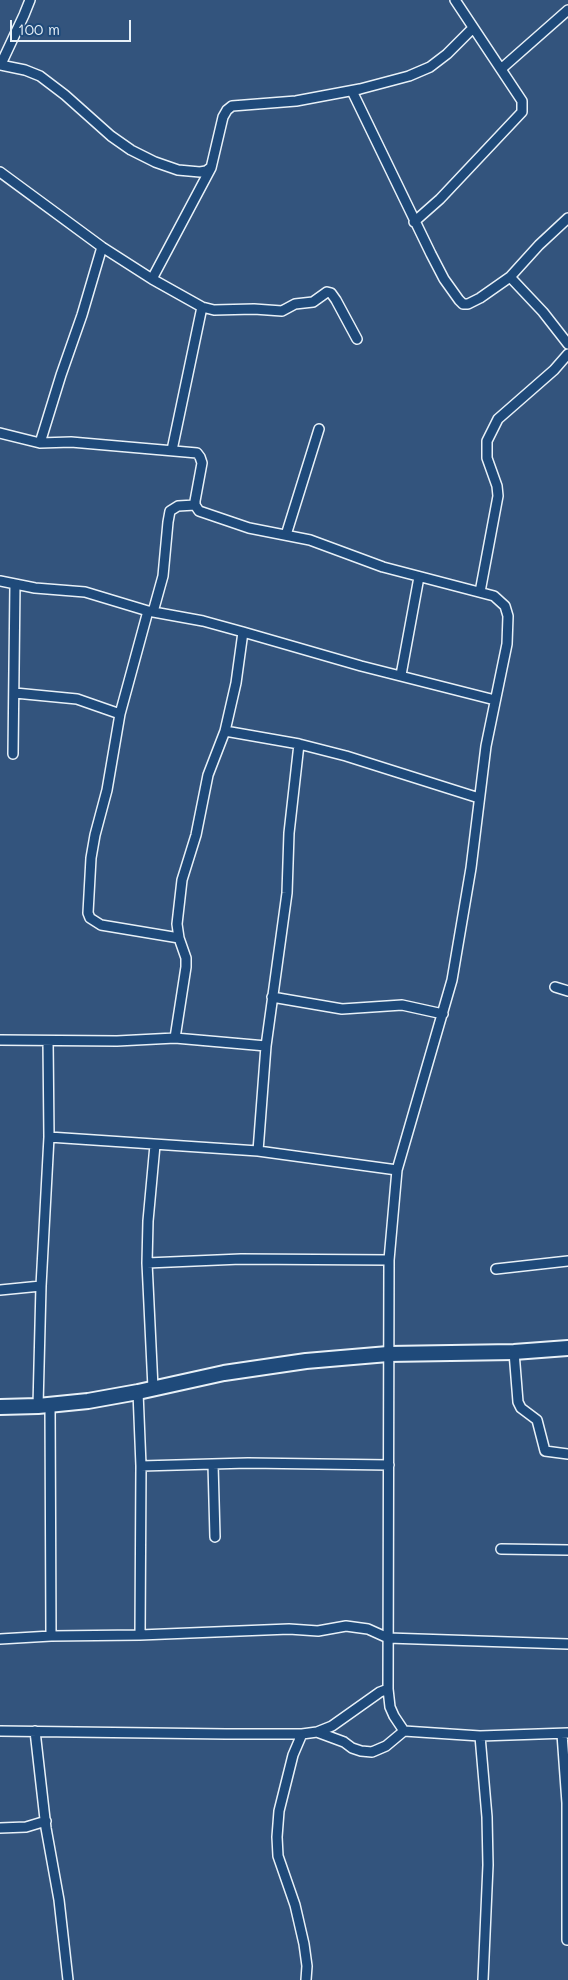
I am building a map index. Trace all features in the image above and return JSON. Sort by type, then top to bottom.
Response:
[{"type":"street","points":[[30,0],[0,64],[40,76],[65,95],[111,136],[139,154],[178,170],[200,172],[211,168]]},
{"type":"street","points":[[414,222],[440,200],[522,112],[522,102],[472,29],[455,0]]},
{"type":"street","points":[[501,69],[568,10]]},
{"type":"street","points":[[152,279],[211,168],[223,117],[232,106],[296,101],[352,91],[409,76],[430,67],[447,54],[472,29]]},
{"type":"street","points":[[352,91],[414,222],[444,279],[463,304],[468,304],[480,298],[510,277],[539,245],[568,218]]},
{"type":"street","points":[[0,172],[102,246],[152,279],[202,307],[214,310],[254,309],[282,311],[295,304],[313,302],[327,292],[331,293],[336,300],[357,339]]},
{"type":"street","points":[[40,443],[60,375],[82,315],[102,246]]},
{"type":"street","points":[[510,277],[566,338]]},
{"type":"street","points":[[172,450],[202,307]]},
{"type":"street","points":[[480,592],[498,496],[487,458],[487,441],[498,420],[554,370],[568,354]]},
{"type":"street","points":[[286,535],[319,429]]},
{"type":"street","points":[[0,433],[40,443],[71,442],[197,453],[202,463],[195,505],[199,511],[242,526],[310,540],[383,567],[494,596],[505,606],[508,616],[507,644],[486,746],[462,924],[443,1014],[397,1170],[389,1260],[388,1689],[390,1706],[404,1731]]},
{"type":"street","points":[[179,938],[101,925],[90,918],[88,913],[90,868],[95,835],[107,790],[120,714],[150,612],[163,576],[170,510],[178,506],[195,505]]},
{"type":"street","points":[[401,675],[420,577]]},
{"type":"street","points":[[0,581],[42,589],[85,592],[150,612],[203,621],[361,666],[495,700]]},
{"type":"street","points":[[13,754],[16,584]]},
{"type":"street","points":[[175,1038],[186,967],[185,952],[179,938],[177,924],[182,880],[196,835],[208,775],[225,731],[236,683],[243,632]]},
{"type":"street","points":[[15,694],[77,699],[120,714]]},
{"type":"street","points":[[225,731],[299,744],[355,759],[479,798]]},
{"type":"street","points":[[258,1151],[266,1046],[286,894],[289,833],[299,744]]},
{"type":"street","points":[[555,987],[568,991]]},
{"type":"street","points":[[272,997],[342,1009],[402,1005],[443,1014]]},
{"type":"street","points":[[0,1040],[117,1042],[175,1038],[266,1046]]},
{"type":"street","points":[[48,1041],[49,1138],[41,1286],[51,1636]]},
{"type":"street","points":[[49,1138],[258,1151],[397,1170]]},
{"type":"street","points":[[152,1388],[147,1263],[148,1221],[155,1145]]},
{"type":"street","points":[[147,1263],[241,1259],[389,1260]]},
{"type":"street","points":[[496,1269],[568,1261]]},
{"type":"street","points":[[0,1290],[41,1286]]},
{"type":"street","points":[[0,1407],[44,1406],[138,1392],[224,1373],[306,1361],[388,1354],[514,1352],[568,1348]]},
{"type":"street","points":[[514,1352],[520,1408],[537,1420],[545,1451],[568,1454]]},
{"type":"street","points":[[138,1392],[140,1635]]},
{"type":"street","points":[[140,1466],[213,1464],[389,1465]]},
{"type":"street","points":[[213,1464],[215,1537]]},
{"type":"street","points":[[501,1549],[568,1550]]},
{"type":"street","points":[[0,1639],[289,1628],[318,1631],[346,1626],[368,1629],[388,1638],[568,1644]]},
{"type":"street","points":[[0,1731],[302,1734],[317,1732],[332,1726],[380,1692],[388,1689]]},
{"type":"street","points":[[35,1731],[46,1822],[59,1900],[68,1980]]},
{"type":"street","points":[[317,1732],[344,1742],[352,1748],[372,1752],[386,1746],[404,1731],[480,1736],[565,1734],[568,1828],[567,1940]]},
{"type":"street","points":[[302,1734],[293,1755],[279,1811],[277,1837],[278,1856],[295,1905],[304,1944],[307,1966],[306,1980]]},
{"type":"street","points":[[480,1736],[487,1816],[488,1865],[483,1980]]},
{"type":"street","points":[[0,1828],[26,1827],[46,1822]]}]
